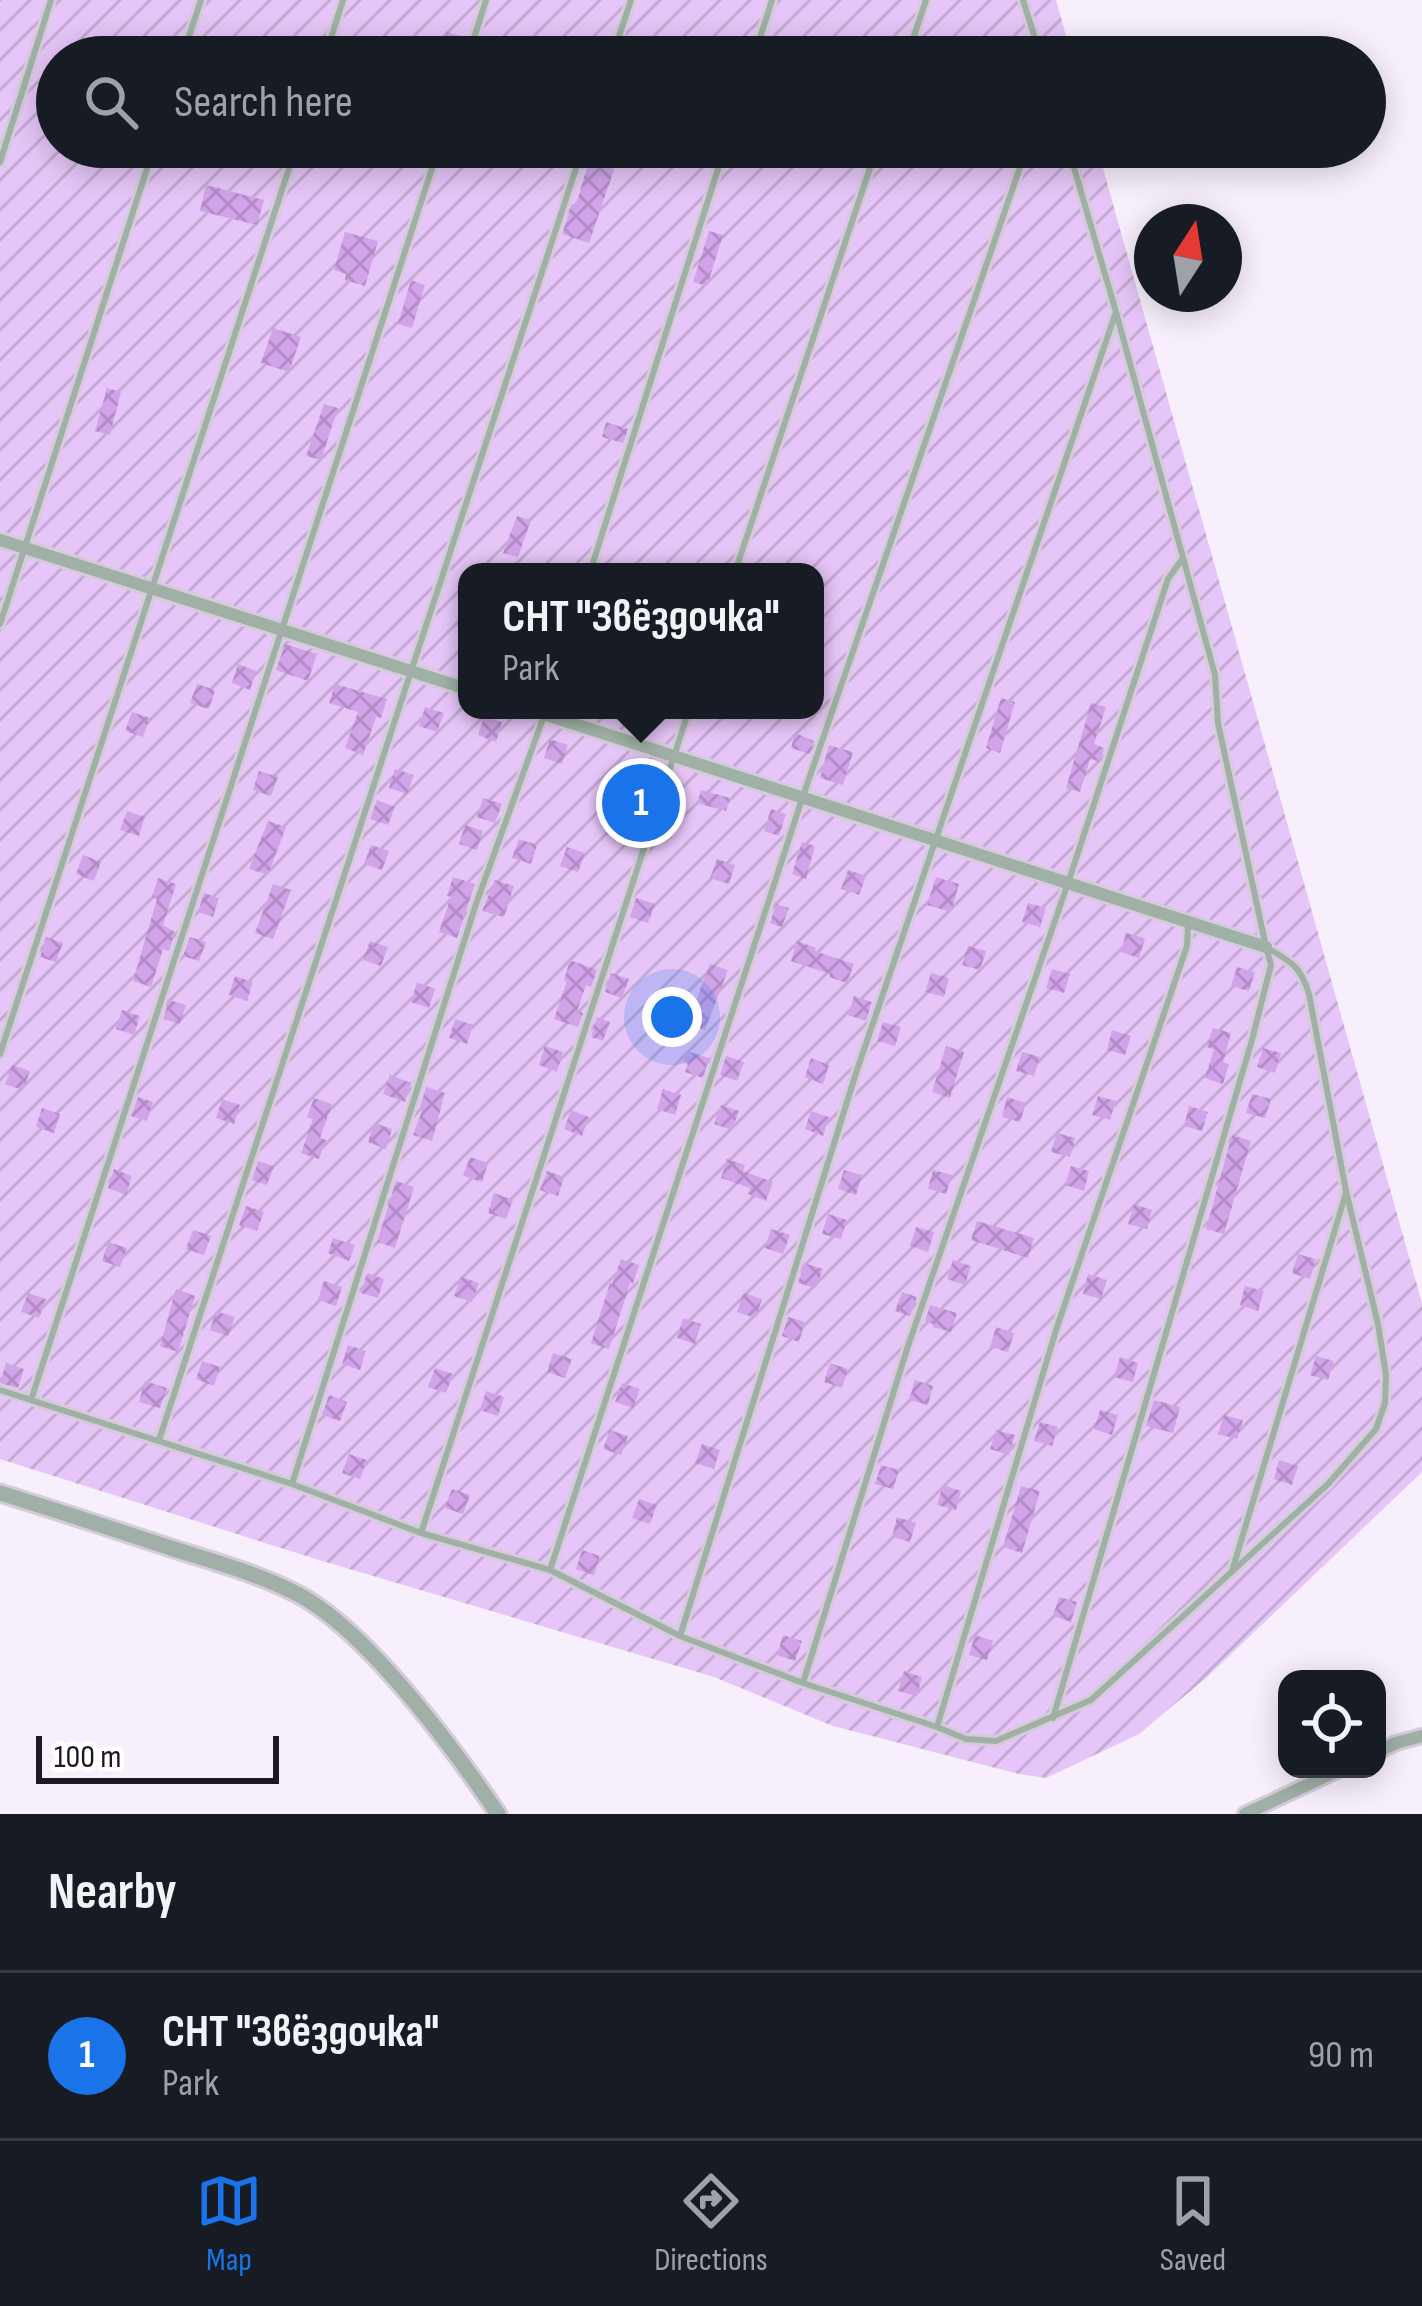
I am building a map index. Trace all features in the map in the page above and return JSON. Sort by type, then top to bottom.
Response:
[{"type":"street","points":[[0,540],[458,686]]},
{"type":"street","points":[[561,719],[1266,946]]},
{"type":"street","points":[[0,1493],[233,1568],[305,1598],[331,1616],[400,1687],[498,1814]]},
{"type":"street","points":[[1386,1748],[1422,1736]]},
{"type":"street","points":[[1245,1814],[1322,1778]]},
{"type":"lane","points":[[40,36],[51,0]]},
{"type":"lane","points":[[189,36],[201,0]]},
{"type":"lane","points":[[332,36],[344,0]]},
{"type":"lane","points":[[475,36],[486,0]]},
{"type":"lane","points":[[619,36],[631,0]]},
{"type":"lane","points":[[761,36],[772,0]]},
{"type":"lane","points":[[914,36],[926,0]]},
{"type":"lane","points":[[1023,0],[1034,36]]},
{"type":"lane","points":[[0,161],[36,47]]},
{"type":"lane","points":[[0,624],[147,168]]},
{"type":"lane","points":[[0,1054],[289,168]]},
{"type":"lane","points":[[32,1400],[432,168]]},
{"type":"lane","points":[[158,1441],[576,168]]},
{"type":"lane","points":[[593,563],[718,168]]},
{"type":"lane","points":[[738,563],[870,168]]},
{"type":"lane","points":[[550,1570],[802,799],[1020,168]]},
{"type":"lane","points":[[1053,1718],[1271,965],[1218,723],[1215,675],[1074,168]]},
{"type":"lane","points":[[680,1636],[857,1070],[1116,312]]},
{"type":"lane","points":[[803,1683],[908,1346],[1168,579],[1183,558]]},
{"type":"lane","points":[[292,1484],[538,719]]},
{"type":"lane","points":[[421,1533],[685,719]]},
{"type":"lane","points":[[938,1726],[1057,1327],[1187,946],[1188,921]]},
{"type":"lane","points":[[0,1390],[292,1484],[421,1533],[550,1570],[680,1636],[966,1739],[996,1742],[1091,1700],[1328,1484],[1376,1429],[1385,1403],[1378,1324],[1346,1191],[1309,994],[1303,974],[1266,946]]},
{"type":"lane","points":[[1232,1575],[1346,1191]]},
{"type":"shaded area","points":[[0,0],[1056,0],[1066,36],[36,36],[36,168],[1103,168],[1134,279],[1134,312],[1143,312],[1422,1303],[1422,1472],[1206,1678],[1139,1734],[1046,1778],[833,1726],[714,1677],[0,1459]]},
{"type":"building","points":[[587,168],[615,168],[589,243],[562,234],[572,204],[576,205]]},
{"type":"building","points":[[206,185],[264,200],[257,225],[200,211]]},
{"type":"building","points":[[709,231],[723,235],[707,286],[693,282]]},
{"type":"building","points":[[345,232],[378,241],[365,286],[345,280],[346,274],[334,270]]},
{"type":"building","points":[[411,280],[425,285],[412,328],[398,324]]},
{"type":"building","points":[[273,328],[301,337],[289,372],[261,363]]},
{"type":"building","points":[[107,388],[121,392],[110,435],[95,431]]},
{"type":"building","points":[[324,404],[338,408],[321,460],[306,456]]},
{"type":"building","points":[[606,422],[628,429],[623,443],[602,437]]},
{"type":"building","points":[[517,516],[531,520],[518,557],[503,553]]},
{"type":"building","points":[[285,644],[317,654],[308,681],[276,670]]},
{"type":"building","points":[[238,664],[256,671],[250,690],[232,683]]},
{"type":"building","points":[[197,684],[215,690],[209,709],[190,703]]},
{"type":"building","points":[[335,684],[387,699],[363,755],[345,748],[358,712],[329,703]]},
{"type":"building","points":[[1001,698],[1015,702],[1000,753],[986,748]]},
{"type":"building","points":[[1091,703],[1106,707],[1094,744],[1104,748],[1100,762],[1090,759],[1080,792],[1066,788]]},
{"type":"building","points":[[425,707],[444,713],[437,732],[419,726]]},
{"type":"building","points":[[132,712],[150,718],[143,737],[125,731]]},
{"type":"building","points":[[483,719],[502,722],[496,742],[478,735]]},
{"type":"building","points":[[795,733],[814,741],[810,754],[791,748]]},
{"type":"building","points":[[550,739],[568,745],[562,764],[544,758]]},
{"type":"building","points":[[829,745],[853,752],[843,785],[820,778]]},
{"type":"building","points":[[634,761],[652,767],[646,786],[628,780]]},
{"type":"building","points":[[395,769],[414,775],[407,794],[389,788]]},
{"type":"building","points":[[259,771],[278,777],[271,796],[253,790]]},
{"type":"building","points":[[701,790],[730,798],[726,811],[697,803]]},
{"type":"building","points":[[483,798],[502,804],[495,823],[477,817]]},
{"type":"building","points":[[377,800],[395,807],[388,825],[370,819]]},
{"type":"building","points":[[607,808],[626,814],[619,833],[601,827]]},
{"type":"building","points":[[771,809],[786,814],[779,836],[764,831]]},
{"type":"building","points":[[127,811],[145,817],[139,836],[120,830]]},
{"type":"building","points":[[268,821],[286,827],[268,875],[249,869]]},
{"type":"building","points":[[465,825],[483,831],[477,850],[459,844]]},
{"type":"building","points":[[519,839],[537,845],[531,864],[512,858]]},
{"type":"building","points":[[802,842],[815,846],[806,879],[792,874]]},
{"type":"building","points":[[371,845],[389,851],[382,870],[364,864]]},
{"type":"building","points":[[567,847],[585,853],[578,872],[560,866]]},
{"type":"building","points":[[83,855],[101,862],[94,881],[76,874]]},
{"type":"building","points":[[717,859],[735,865],[729,884],[710,878]]},
{"type":"building","points":[[848,870],[866,876],[859,895],[841,889]]},
{"type":"building","points":[[453,877],[475,884],[457,938],[439,932]]},
{"type":"building","points":[[936,877],[959,884],[951,912],[927,905]]},
{"type":"building","points":[[158,878],[176,884],[163,925],[175,932],[169,951],[163,949],[151,987],[133,981],[157,899],[152,897]]},
{"type":"building","points":[[495,880],[514,886],[504,917],[482,911]]},
{"type":"building","points":[[273,884],[291,890],[273,939],[255,933]]},
{"type":"building","points":[[204,893],[219,898],[213,917],[198,912]]},
{"type":"building","points":[[636,898],[655,904],[648,923],[630,917]]},
{"type":"building","points":[[1028,903],[1046,908],[1040,927],[1022,922]]},
{"type":"building","points":[[776,904],[789,908],[782,927],[770,923]]},
{"type":"building","points":[[1126,933],[1145,938],[1139,958],[1121,952]]},
{"type":"building","points":[[46,937],[63,943],[56,962],[40,957]]},
{"type":"building","points":[[190,937],[206,942],[199,961],[183,956]]},
{"type":"building","points":[[370,941],[388,947],[381,966],[363,960]]},
{"type":"building","points":[[797,941],[854,964],[847,983],[791,961]]},
{"type":"building","points":[[968,946],[986,951],[980,970],[962,965]]},
{"type":"building","points":[[570,960],[597,970],[577,1011],[583,1013],[578,1027],[554,1019]]},
{"type":"building","points":[[710,964],[728,970],[705,1030],[687,1024]]},
{"type":"building","points":[[1237,967],[1255,972],[1249,991],[1231,986]]},
{"type":"building","points":[[1052,969],[1070,974],[1064,993],[1046,988]]},
{"type":"building","points":[[611,973],[629,979],[622,998],[605,992]]},
{"type":"building","points":[[931,973],[949,978],[944,997],[925,992]]},
{"type":"building","points":[[235,976],[253,982],[247,1001],[229,995]]},
{"type":"building","points":[[417,982],[435,989],[429,1008],[411,1002]]},
{"type":"building","points":[[854,996],[872,1002],[866,1021],[848,1015]]},
{"type":"building","points":[[169,1000],[186,1005],[180,1024],[163,1019]]},
{"type":"building","points":[[122,1010],[140,1016],[134,1035],[116,1029]]},
{"type":"building","points":[[597,1017],[610,1022],[603,1041],[591,1037]]},
{"type":"building","points":[[455,1019],[473,1025],[467,1044],[449,1038]]},
{"type":"building","points":[[883,1022],[901,1027],[895,1046],[877,1041]]},
{"type":"building","points":[[1213,1028],[1231,1033],[1223,1084],[1205,1078],[1214,1049],[1207,1047]]},
{"type":"building","points":[[1112,1030],[1131,1036],[1125,1055],[1107,1050]]},
{"type":"building","points":[[545,1046],[563,1052],[557,1072],[539,1065]]},
{"type":"building","points":[[946,1046],[964,1052],[950,1098],[932,1092]]},
{"type":"building","points":[[1263,1048],[1281,1053],[1275,1073],[1257,1067]]},
{"type":"building","points":[[687,1051],[709,1058],[703,1078],[685,1072]]},
{"type":"building","points":[[1022,1052],[1040,1057],[1034,1076],[1016,1071]]},
{"type":"building","points":[[726,1056],[744,1062],[737,1081],[720,1075]]},
{"type":"building","points":[[811,1058],[829,1065],[823,1084],[805,1077]]},
{"type":"building","points":[[12,1065],[30,1071],[23,1090],[5,1084]]},
{"type":"building","points":[[390,1075],[411,1083],[405,1102],[383,1094]]},
{"type":"building","points":[[426,1087],[445,1093],[432,1141],[413,1135]]},
{"type":"building","points":[[663,1089],[681,1095],[675,1115],[657,1109]]},
{"type":"building","points":[[1252,1094],[1271,1099],[1265,1118],[1246,1113]]},
{"type":"building","points":[[1098,1096],[1116,1101],[1110,1120],[1092,1115]]},
{"type":"building","points":[[138,1097],[153,1102],[147,1121],[131,1116]]},
{"type":"building","points":[[1007,1097],[1026,1103],[1020,1122],[1002,1117]]},
{"type":"building","points":[[314,1098],[332,1104],[320,1138],[326,1140],[319,1159],[301,1153],[313,1119],[307,1117]]},
{"type":"building","points":[[222,1099],[240,1105],[234,1124],[216,1118]]},
{"type":"building","points":[[721,1105],[739,1111],[732,1130],[714,1124]]},
{"type":"building","points":[[1189,1106],[1208,1112],[1202,1131],[1184,1126]]},
{"type":"building","points":[[42,1108],[60,1114],[54,1133],[36,1127]]},
{"type":"building","points":[[571,1110],[589,1117],[582,1136],[564,1129]]},
{"type":"building","points":[[811,1111],[829,1117],[823,1136],[805,1129]]},
{"type":"building","points":[[374,1123],[392,1129],[386,1149],[368,1142]]},
{"type":"building","points":[[1057,1133],[1075,1138],[1070,1157],[1051,1152]]},
{"type":"building","points":[[1232,1135],[1251,1141],[1224,1234],[1206,1229]]},
{"type":"building","points":[[470,1157],[488,1163],[482,1182],[463,1176]]},
{"type":"building","points":[[727,1159],[773,1182],[766,1201],[748,1194],[750,1188],[721,1178]]},
{"type":"building","points":[[258,1161],[274,1166],[267,1185],[252,1180]]},
{"type":"building","points":[[1071,1166],[1089,1171],[1084,1191],[1065,1185]]},
{"type":"building","points":[[114,1169],[132,1176],[126,1195],[108,1188]]},
{"type":"building","points":[[844,1170],[862,1175],[856,1195],[838,1189]]},
{"type":"building","points":[[933,1170],[952,1175],[946,1194],[928,1189]]},
{"type":"building","points":[[547,1171],[564,1177],[558,1196],[540,1190]]},
{"type":"building","points":[[396,1181],[414,1187],[395,1248],[377,1242]]},
{"type":"building","points":[[494,1193],[513,1200],[506,1219],[488,1213]]},
{"type":"building","points":[[1134,1204],[1152,1210],[1147,1229],[1128,1224]]},
{"type":"building","points":[[246,1206],[264,1212],[257,1231],[239,1225]]},
{"type":"building","points":[[828,1214],[847,1220],[841,1239],[822,1234]]},
{"type":"building","points":[[977,1221],[1034,1238],[1028,1258],[971,1240]]},
{"type":"building","points":[[916,1227],[934,1232],[928,1252],[910,1246]]},
{"type":"building","points":[[771,1229],[790,1235],[783,1254],[765,1248]]},
{"type":"building","points":[[193,1230],[211,1236],[204,1255],[186,1249]]},
{"type":"building","points":[[333,1238],[355,1245],[349,1261],[328,1253]]},
{"type":"building","points":[[108,1242],[127,1248],[120,1267],[102,1261]]},
{"type":"building","points":[[1298,1254],[1316,1259],[1310,1279],[1292,1273]]},
{"type":"building","points":[[621,1259],[639,1265],[609,1349],[591,1343]]},
{"type":"building","points":[[953,1260],[971,1266],[965,1285],[947,1279]]},
{"type":"building","points":[[804,1263],[823,1269],[816,1288],[798,1283]]},
{"type":"building","points":[[367,1273],[384,1279],[378,1298],[361,1293]]},
{"type":"building","points":[[1088,1274],[1107,1280],[1101,1299],[1083,1294]]},
{"type":"building","points":[[461,1277],[479,1283],[472,1302],[454,1296]]},
{"type":"building","points":[[324,1281],[342,1287],[336,1306],[318,1300]]},
{"type":"building","points":[[1245,1286],[1264,1291],[1258,1311],[1240,1305]]},
{"type":"building","points":[[176,1289],[195,1296],[178,1352],[160,1346]]},
{"type":"building","points":[[902,1292],[917,1297],[910,1316],[895,1311]]},
{"type":"building","points":[[28,1293],[46,1299],[39,1318],[21,1312]]},
{"type":"building","points":[[744,1293],[762,1299],[756,1318],[737,1312]]},
{"type":"building","points":[[930,1305],[957,1313],[951,1332],[925,1321]]},
{"type":"building","points":[[216,1311],[235,1317],[228,1336],[210,1330]]},
{"type":"building","points":[[788,1317],[805,1322],[799,1342],[782,1336]]},
{"type":"building","points":[[683,1318],[701,1324],[695,1344],[677,1338]]},
{"type":"building","points":[[996,1327],[1014,1333],[1008,1352],[990,1347]]},
{"type":"building","points":[[348,1345],[366,1351],[360,1370],[342,1364]]},
{"type":"building","points":[[553,1353],[572,1359],[565,1378],[547,1372]]},
{"type":"building","points":[[1316,1356],[1334,1361],[1328,1380],[1310,1375]]},
{"type":"building","points":[[1120,1357],[1138,1363],[1133,1382],[1114,1377]]},
{"type":"building","points":[[202,1361],[220,1367],[214,1386],[196,1379]]},
{"type":"building","points":[[6,1363],[24,1369],[18,1388],[0,1383]]},
{"type":"building","points":[[830,1363],[848,1369],[842,1388],[824,1382]]},
{"type":"building","points":[[435,1368],[453,1374],[446,1393],[428,1387]]},
{"type":"building","points":[[915,1380],[933,1386],[928,1405],[909,1400]]},
{"type":"building","points":[[145,1381],[167,1388],[160,1408],[139,1402]]},
{"type":"building","points":[[622,1383],[640,1389],[633,1408],[615,1402]]},
{"type":"building","points":[[486,1391],[504,1397],[498,1416],[480,1410]]},
{"type":"building","points":[[329,1395],[347,1402],[340,1421],[322,1415]]},
{"type":"building","points":[[1154,1400],[1180,1407],[1173,1433],[1146,1426]]},
{"type":"building","points":[[1100,1410],[1118,1415],[1112,1435],[1094,1429]]},
{"type":"building","points":[[1224,1415],[1243,1420],[1237,1439],[1218,1434]]},
{"type":"building","points":[[1040,1422],[1058,1427],[1052,1446],[1034,1441]]},
{"type":"building","points":[[610,1430],[628,1436],[621,1455],[603,1449]]},
{"type":"building","points":[[996,1430],[1015,1435],[1009,1455],[990,1449]]},
{"type":"building","points":[[702,1444],[720,1450],[714,1469],[695,1463]]},
{"type":"building","points":[[349,1454],[367,1460],[360,1479],[342,1473]]},
{"type":"building","points":[[1279,1460],[1298,1466],[1292,1485],[1274,1479]]},
{"type":"building","points":[[881,1465],[899,1470],[893,1489],[875,1484]]},
{"type":"building","points":[[943,1485],[961,1491],[956,1510],[937,1505]]},
{"type":"building","points":[[1021,1486],[1040,1491],[1022,1553],[1003,1547]]},
{"type":"building","points":[[452,1489],[470,1495],[463,1514],[445,1508]]},
{"type":"building","points":[[639,1499],[657,1505],[650,1524],[632,1518]]},
{"type":"building","points":[[897,1517],[916,1523],[910,1542],[892,1537]]},
{"type":"building","points":[[582,1550],[600,1556],[594,1575],[576,1569]]},
{"type":"building","points":[[1059,1597],[1077,1602],[1071,1622],[1053,1616]]},
{"type":"building","points":[[783,1635],[802,1641],[795,1661],[777,1655]]},
{"type":"building","points":[[975,1635],[993,1641],[987,1660],[969,1655]]},
{"type":"building","points":[[904,1671],[922,1677],[917,1696],[898,1691]]},
{"type":"place","name":"СНТ \"Звёздочка\"","points":[[641,803]]}]
